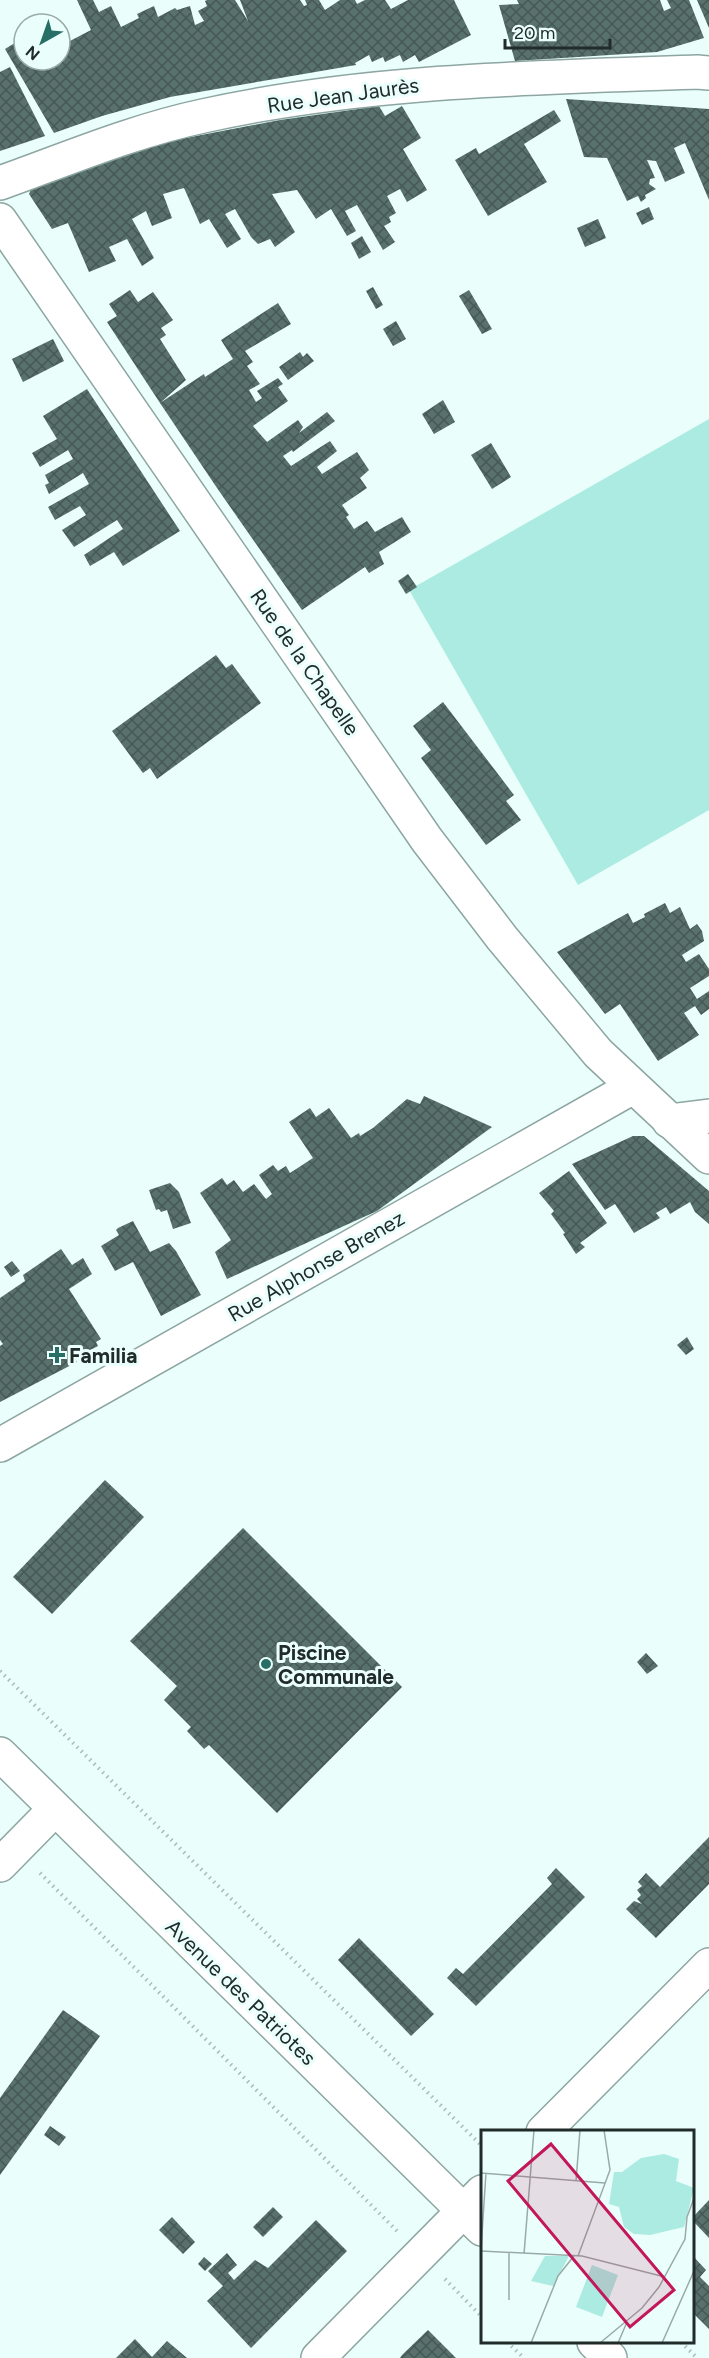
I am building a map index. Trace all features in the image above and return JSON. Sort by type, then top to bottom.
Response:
[{"type":"street","name":"Rue Jean Jaurès","points":[[0,183],[117,140],[202,116],[292,100],[446,81],[705,70]]},
{"type":"street","name":"Rue de la Chapelle","points":[[0,220],[427,840],[501,938],[598,1053],[709,1157]]},
{"type":"street","name":"Rue Alphonse Brenez","points":[[0,1445],[633,1087]]},
{"type":"street","points":[[669,1121],[709,1116]]},
{"type":"street","name":"Avenue des Patriotes","points":[[0,1754],[476,2210]]},
{"type":"street","points":[[8,1857],[55,1809]]},
{"type":"street","points":[[545,2130],[709,1965]]},
{"type":"street","points":[[318,2358],[421,2255],[476,2210]]},
{"type":"street","points":[[595,2343],[610,2358]]},
{"type":"path","points":[[0,1671],[481,2144]]},
{"type":"path","points":[[8,1857],[481,2315]]},
{"type":"path","points":[[508,2343],[524,2358]]},
{"type":"path","points":[[682,2343],[697,2358]]},
{"type":"green space","points":[[709,419],[709,810],[578,885],[409,590]]},
{"type":"building","points":[[77,0],[93,0],[99,12],[111,6],[121,27],[139,18],[137,14],[154,6],[158,17],[175,8],[177,10],[190,6],[195,25],[204,21],[198,11],[207,6],[205,1],[207,0],[235,0],[248,21],[240,0],[300,0],[304,6],[307,5],[305,0],[319,0],[325,10],[340,0],[355,0],[357,4],[365,0],[385,0],[391,9],[408,0],[454,0],[471,35],[419,62],[415,55],[403,62],[400,55],[385,62],[383,57],[372,62],[369,55],[355,63],[356,65],[170,97],[102,116],[54,133],[18,72],[72,72],[72,40],[91,30]]},
{"type":"building","points":[[517,0],[660,0],[664,11],[671,8],[667,0],[689,0],[704,38],[657,52],[515,61],[499,5],[519,4]]},
{"type":"building","points":[[697,0],[709,0],[709,28]]},
{"type":"building","points":[[12,45],[12,61],[5,49]]},
{"type":"building","points":[[10,67],[45,136],[0,151],[0,72]]},
{"type":"building","points":[[566,99],[709,109],[709,200],[685,143],[674,148],[685,173],[665,182],[656,161],[647,160],[655,178],[650,179],[649,184],[656,189],[645,195],[646,198],[641,202],[638,196],[627,201],[607,158],[584,157]]},
{"type":"building","points":[[379,106],[385,116],[402,106],[421,138],[403,149],[427,190],[407,202],[400,189],[387,196],[396,213],[389,217],[391,222],[384,226],[395,242],[383,250],[357,205],[345,211],[356,231],[347,236],[331,209],[316,219],[297,190],[272,194],[295,232],[275,247],[270,239],[258,244],[251,237],[235,209],[225,214],[241,239],[227,248],[209,219],[200,224],[184,188],[163,194],[172,218],[152,226],[146,211],[132,219],[154,258],[142,266],[127,239],[109,247],[116,261],[89,272],[68,223],[52,229],[29,194],[32,187],[170,141],[280,120]]},
{"type":"building","points":[[554,110],[561,121],[524,144],[547,182],[488,216],[455,160],[476,148],[479,154]]},
{"type":"building","points":[[649,207],[654,219],[642,225],[636,213]]},
{"type":"building","points":[[598,219],[606,238],[585,247],[577,228]]},
{"type":"building","points":[[362,236],[371,252],[359,259],[351,243]]},
{"type":"building","points":[[373,287],[383,305],[376,309],[366,291]]},
{"type":"building","points":[[130,290],[138,302],[153,292],[173,320],[161,328],[166,335],[160,339],[186,380],[160,403],[107,322],[117,316],[109,304]]},
{"type":"building","points":[[469,290],[492,329],[482,334],[459,296]]},
{"type":"building","points":[[278,303],[291,324],[245,351],[253,362],[247,366],[260,384],[249,390],[256,402],[262,398],[257,391],[278,378],[283,384],[278,387],[288,401],[253,426],[267,442],[298,420],[303,427],[299,433],[327,412],[335,421],[293,452],[292,450],[283,456],[291,466],[330,441],[337,451],[317,467],[322,474],[357,452],[369,470],[360,478],[367,488],[342,505],[354,529],[367,521],[375,532],[402,517],[411,532],[379,552],[384,564],[369,573],[365,567],[302,610],[160,403],[204,374],[205,377],[233,359],[221,340]]},
{"type":"building","points":[[396,321],[406,339],[393,346],[383,329]]},
{"type":"building","points":[[53,339],[64,361],[23,382],[12,359]]},
{"type":"building","points":[[300,352],[303,357],[307,353],[314,361],[288,380],[279,367]]},
{"type":"building","points":[[87,389],[180,531],[123,566],[114,552],[90,566],[84,555],[123,529],[117,520],[74,547],[62,530],[86,515],[80,506],[55,520],[48,507],[89,484],[83,473],[49,494],[45,485],[49,483],[45,475],[73,459],[68,450],[40,467],[32,453],[57,439],[43,416]]},
{"type":"building","points":[[443,400],[455,422],[434,434],[422,414]]},
{"type":"building","points":[[491,443],[511,477],[492,489],[471,455]]},
{"type":"building","points":[[408,574],[417,587],[406,594],[398,581]]},
{"type":"building","points":[[216,655],[226,668],[232,664],[261,703],[157,779],[150,768],[143,773],[112,731]]},
{"type":"building","points":[[443,702],[514,795],[506,801],[521,820],[486,845],[421,758],[431,750],[413,726]]},
{"type":"building","points":[[665,903],[670,913],[680,907],[690,929],[697,924],[702,931],[704,941],[682,955],[686,962],[699,954],[709,969],[709,976],[690,988],[697,999],[709,991],[709,1009],[701,1015],[695,1006],[684,1013],[699,1035],[658,1061],[620,1004],[605,1014],[557,952],[628,913],[633,923],[645,917],[644,914]]},
{"type":"building","points":[[424,1096],[492,1127],[377,1211],[227,1279],[215,1252],[231,1240],[200,1193],[222,1178],[227,1185],[234,1180],[243,1192],[254,1184],[266,1199],[272,1194],[259,1175],[273,1165],[278,1171],[286,1166],[290,1173],[313,1158],[289,1122],[310,1108],[316,1117],[329,1108],[351,1138],[359,1133],[360,1136],[373,1128],[407,1099],[420,1104]]},
{"type":"building","points":[[633,1136],[644,1136],[709,1191],[709,1224],[695,1212],[690,1202],[670,1214],[666,1207],[656,1213],[660,1218],[634,1233],[615,1204],[605,1210],[572,1164]]},
{"type":"building","points":[[569,1171],[607,1223],[580,1243],[585,1247],[576,1254],[563,1234],[565,1233],[551,1214],[554,1211],[539,1193]]},
{"type":"building","points":[[170,1183],[179,1192],[191,1223],[173,1229],[167,1210],[161,1212],[159,1209],[156,1210],[149,1190]]},
{"type":"building","points":[[133,1221],[150,1252],[169,1243],[201,1295],[161,1316],[133,1262],[115,1271],[101,1246],[119,1235],[116,1230],[118,1228]]},
{"type":"building","points":[[61,1249],[72,1265],[83,1258],[92,1274],[69,1289],[101,1339],[96,1342],[98,1346],[75,1358],[77,1362],[0,1402],[0,1346],[3,1344],[0,1340],[0,1298],[25,1281],[23,1275]]},
{"type":"building","points":[[12,1261],[20,1271],[11,1277],[4,1267]]},
{"type":"building","points":[[687,1337],[694,1349],[686,1355],[677,1345]]},
{"type":"building","points":[[105,1480],[144,1517],[52,1614],[13,1577]]},
{"type":"building","name":"Piscine Communale","points":[[243,1528],[402,1687],[277,1813],[209,1745],[204,1749],[187,1731],[191,1727],[164,1700],[177,1686],[130,1641]]},
{"type":"building","points":[[646,1653],[658,1666],[647,1674],[637,1662]]},
{"type":"building","points":[[709,1837],[709,1884],[656,1938],[626,1909],[634,1901],[642,1904],[637,1899],[641,1895],[637,1890],[642,1886],[638,1882],[646,1873],[660,1887]]},
{"type":"building","points":[[556,1868],[585,1897],[476,2006],[447,1978],[456,1968],[463,1974],[552,1884],[547,1878]]},
{"type":"building","points":[[359,1938],[434,2014],[411,2036],[338,1960]]},
{"type":"building","points":[[63,2010],[100,2036],[0,2175],[0,2098]]},
{"type":"building","points":[[50,2126],[66,2137],[59,2146],[44,2135]]},
{"type":"building","points":[[709,2200],[709,2238],[694,2222],[694,2216]]},
{"type":"building","points":[[273,2207],[283,2217],[263,2237],[253,2227]]},
{"type":"building","points":[[172,2217],[195,2242],[183,2254],[159,2230]]},
{"type":"building","points":[[316,2220],[347,2251],[251,2348],[207,2301],[223,2286],[208,2271],[227,2253],[237,2265],[228,2273],[234,2280],[255,2260],[268,2268]]},
{"type":"building","points":[[204,2257],[212,2264],[205,2271],[198,2264]]},
{"type":"building","points":[[694,2257],[706,2270],[700,2277],[709,2286],[709,2329],[694,2314]]},
{"type":"building","points":[[428,2330],[456,2358],[400,2358],[402,2355]]},
{"type":"building","points":[[135,2339],[152,2357],[167,2341],[187,2358],[116,2358]]},
{"type":"place","name":"Familia","points":[[57,1355]]},
{"type":"place","name":"Piscine Communale","points":[[266,1664]]}]
